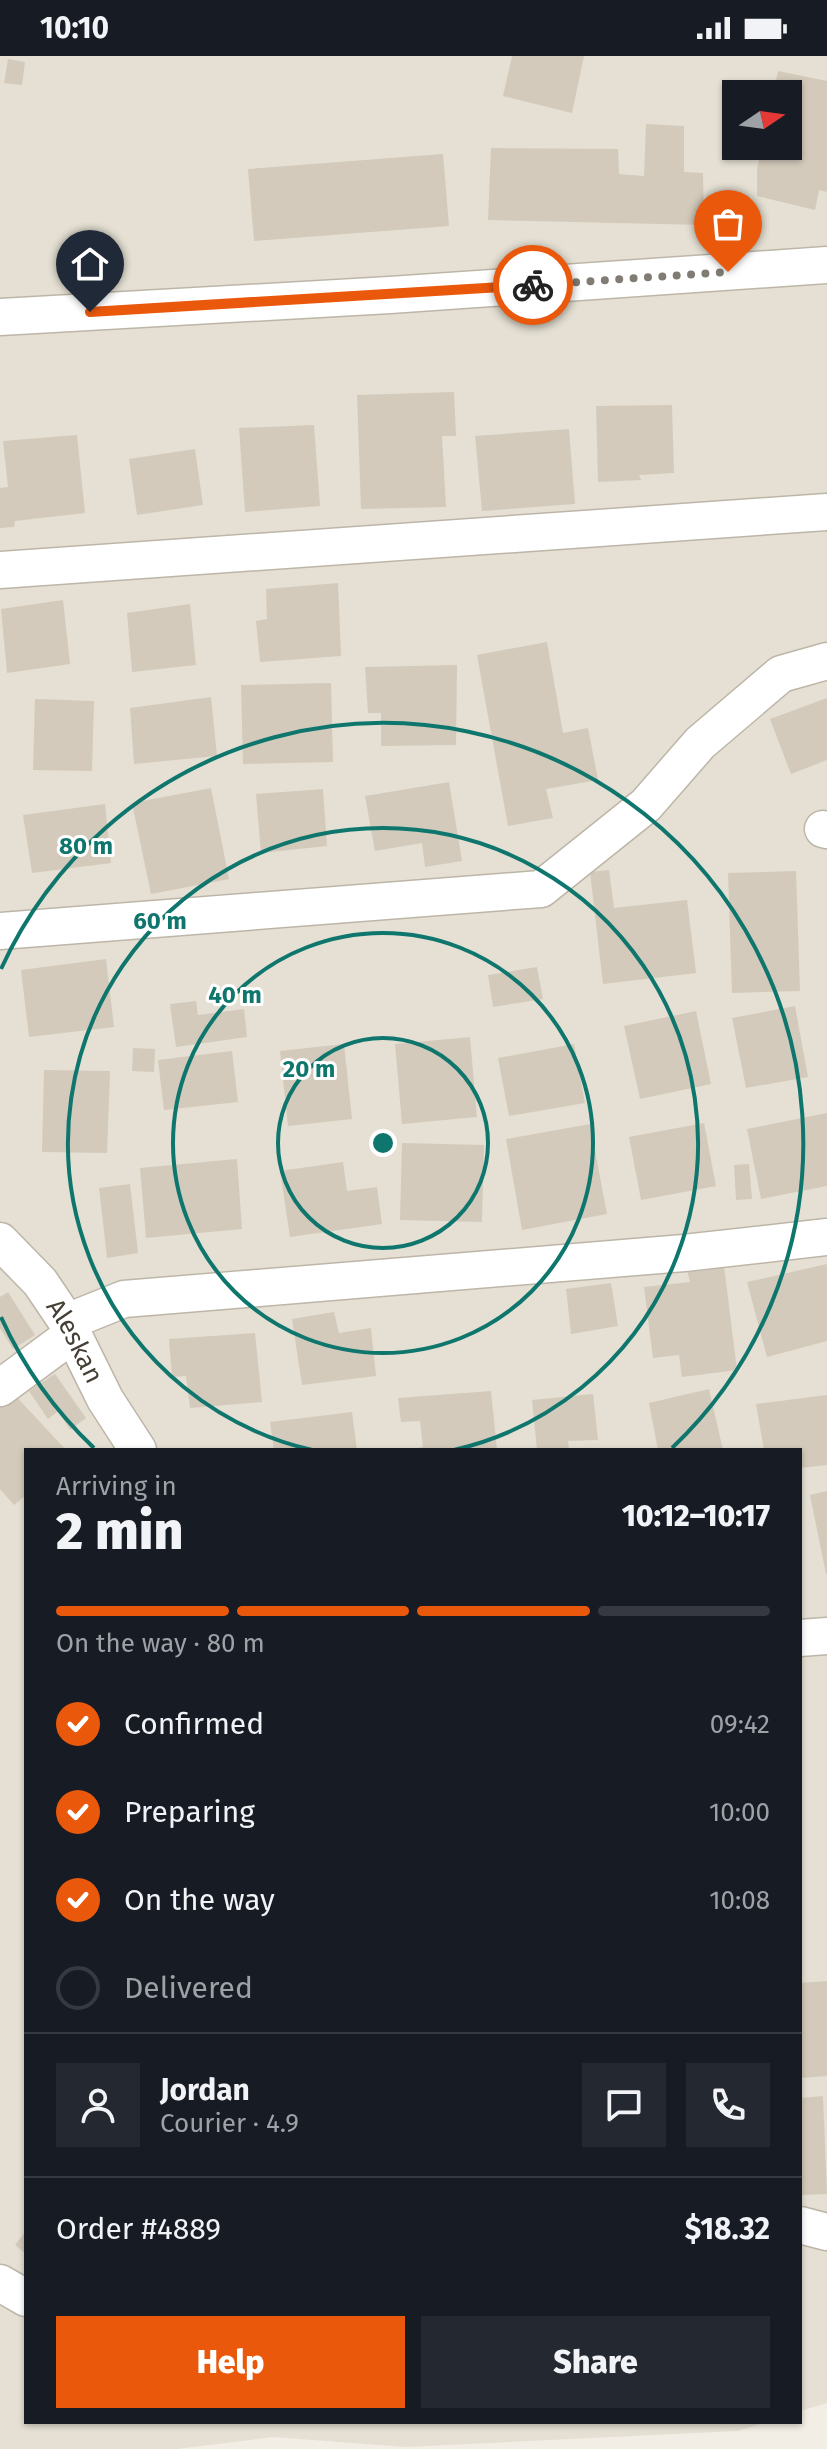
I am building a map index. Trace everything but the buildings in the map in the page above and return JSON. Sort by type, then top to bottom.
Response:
[{"type":"street","points":[[0,317],[374,296],[827,265]]},
{"type":"street","points":[[0,570],[827,512]]},
{"type":"street","points":[[0,931],[541,889],[646,805],[700,743],[781,674],[827,661]]},
{"type":"street","points":[[0,1388],[70,1328],[124,1299],[669,1255],[827,1237]]},
{"type":"street","name":"Aleskan","points":[[0,1241],[40,1282],[70,1328],[105,1399],[137,1448]]},
{"type":"street","points":[[802,1638],[827,1636]]},
{"type":"street","points":[[802,2226],[827,2232]]},
{"type":"street","points":[[0,2283],[24,2297]]},
{"type":"shaded area","points":[[0,56],[827,56],[827,2403],[802,2410],[802,1448],[24,1448],[24,2424],[761,2424],[738,2431],[406,2447],[273,2437],[177,2449],[0,2449]]},
{"type":"way so far","points":[[533,285],[728,272]]},
{"type":"route","points":[[90,312],[533,285]]}]
